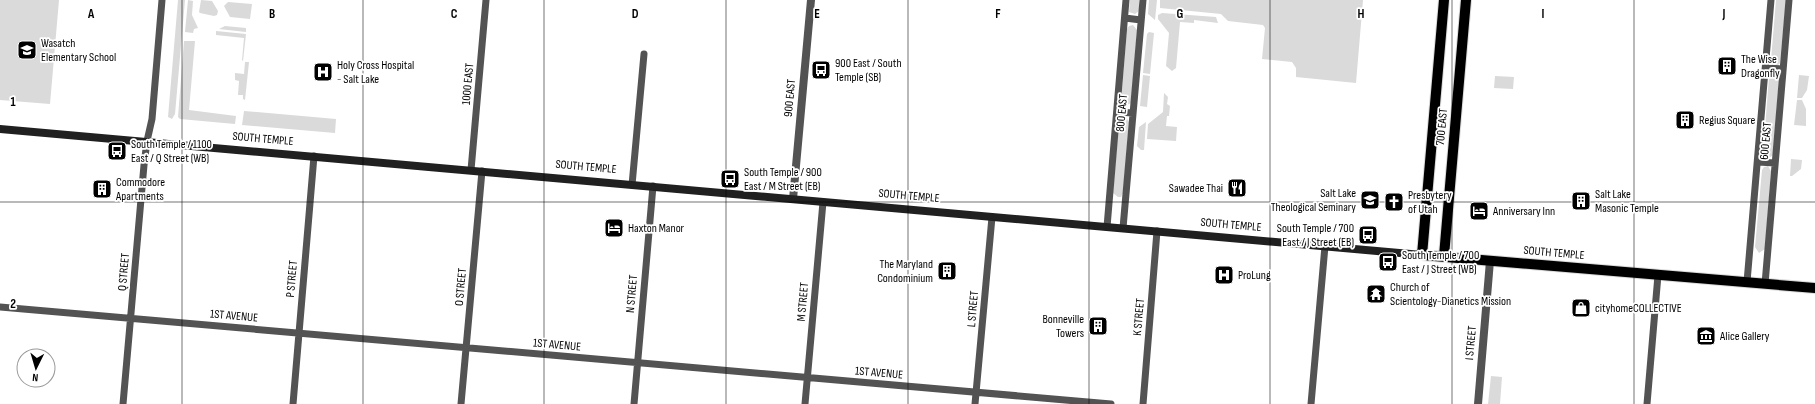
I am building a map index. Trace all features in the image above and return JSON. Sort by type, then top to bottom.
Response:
[{"type":"main road","name":"700 EAST","points":[[1422,255],[1444,0]]},
{"type":"main road","name":"700 EAST","points":[[1444,256],[1466,0]]},
{"type":"main road","name":"SOUTH TEMPLE","points":[[0,129],[1490,261],[1815,288]]},
{"type":"street","name":"Q STREET","points":[[123,404],[147,141],[152,119],[162,0]]},
{"type":"street","name":"1000 EAST","points":[[471,170],[486,0]]},
{"type":"street","name":"900 EAST","points":[[793,199],[810,0]]},
{"type":"street","name":"800 EAST","points":[[1107,227],[1126,0]]},
{"type":"street","name":"800 EAST","points":[[1123,228],[1143,0]]},
{"type":"street","name":"600 EAST","points":[[1747,282],[1772,0]]},
{"type":"street","name":"600 EAST","points":[[1765,284],[1789,0]]},
{"type":"street","points":[[1124,18],[1141,20]]},
{"type":"street","points":[[632,184],[644,54]]},
{"type":"street","points":[[1766,68],[1783,70]]},
{"type":"street","points":[[1116,112],[1133,113]]},
{"type":"street","name":"P STREET","points":[[293,404],[314,156]]},
{"type":"street","points":[[1758,162],[1775,163]]},
{"type":"street","name":"O STREET","points":[[461,404],[482,171]]},
{"type":"street","name":"N STREET","points":[[634,404],[653,186]]},
{"type":"street","name":"M STREET","points":[[805,404],[823,202]]},
{"type":"street","name":"L STREET","points":[[975,404],[992,217]]},
{"type":"street","name":"K STREET","points":[[1143,404],[1158,231]]},
{"type":"street","points":[[1311,404],[1324,246]]},
{"type":"street","name":"I STREET","points":[[1478,404],[1490,261]]},
{"type":"street","points":[[1647,404],[1658,275]]},
{"type":"street","name":"1ST AVENUE","points":[[0,307],[1111,404]]},
{"type":"shaded area","name":"Wasatch Elementary School","points":[[0,0],[59,0],[50,104],[0,100]]},
{"type":"shaded area","points":[[178,0],[185,0],[175,114],[172,119],[168,117]]},
{"type":"shaded area","points":[[188,0],[193,1],[192,15],[198,28],[194,29],[193,33],[185,32]]},
{"type":"shaded area","points":[[201,0],[212,1],[218,11],[217,15],[214,16],[200,13]]},
{"type":"shaded area","points":[[1130,0],[1139,0],[1139,11],[1135,14],[1129,12]]},
{"type":"shaded area","points":[[1149,0],[1157,0],[1155,20],[1148,14]]},
{"type":"shaded area","points":[[1160,0],[1363,0],[1356,83],[1296,77],[1296,68],[1292,62],[1262,59],[1265,28],[1263,25],[1228,21],[1221,14],[1160,8]]},
{"type":"shaded area","points":[[1776,0],[1786,0],[1780,63],[1778,65],[1773,64],[1771,60]]},
{"type":"shaded area","points":[[228,2],[252,4],[250,19],[230,17],[224,6]]},
{"type":"shaded area","points":[[1162,13],[1216,17],[1218,23],[1194,20],[1194,23],[1180,22],[1176,68],[1172,71],[1166,66],[1169,33],[1158,19],[1158,15]]},
{"type":"shaded area","points":[[1133,25],[1137,30],[1131,103],[1125,106],[1121,102],[1127,29],[1129,26]]},
{"type":"shaded area","points":[[225,26],[246,28],[246,32],[219,29]]},
{"type":"shaded area","points":[[216,31],[246,34],[243,61],[244,38],[216,35]]},
{"type":"shaded area","points":[[1149,32],[1154,33],[1150,74],[1143,73],[1147,34]]},
{"type":"shaded area","points":[[184,41],[195,41],[189,110],[236,116],[235,124],[180,119],[178,117]]},
{"type":"shaded area","points":[[245,62],[249,62],[245,100],[243,99],[243,95],[238,95],[239,81],[235,80],[235,73],[244,74]]},
{"type":"shaded area","points":[[1776,74],[1779,78],[1773,155],[1769,158],[1765,157],[1763,153],[1769,77]]},
{"type":"shaded area","points":[[1143,75],[1150,76],[1147,107],[1140,106]]},
{"type":"shaded area","points":[[1799,75],[1809,76],[1807,90],[1802,98],[1797,98]]},
{"type":"shaded area","points":[[1495,76],[1514,77],[1513,89],[1494,88]]},
{"type":"shaded area","points":[[1164,93],[1168,97],[1167,104],[1170,106],[1166,126],[1177,127],[1176,141],[1147,139],[1148,124],[1163,112]]},
{"type":"shaded area","points":[[1797,100],[1802,100],[1806,109],[1806,126],[1794,125]]},
{"type":"shaded area","points":[[244,111],[336,119],[335,133],[242,125]]},
{"type":"shaded area","points":[[1121,117],[1126,117],[1129,122],[1123,193],[1121,197],[1118,197],[1113,193],[1119,121]]},
{"type":"shaded area","points":[[1146,122],[1144,150],[1141,150],[1137,146],[1139,127]]},
{"type":"shaded area","points":[[1791,159],[1802,160],[1801,169],[1790,176]]},
{"type":"shaded area","points":[[1768,166],[1771,171],[1765,249],[1759,253],[1755,247],[1762,170],[1764,167]]},
{"type":"shaded area","points":[[1491,376],[1502,377],[1500,404],[1488,404]]},
{"type":"place","name":"Wasatch Elementary School","points":[[27,50]]},
{"type":"place","name":"The Wise Dragonfly","points":[[1727,66]]},
{"type":"place","name":"900 East / South Temple (SB)","points":[[821,70]]},
{"type":"place","name":"Holy Cross Hospital - Salt Lake","points":[[323,72]]},
{"type":"place","name":"Regius Square","points":[[1685,120]]},
{"type":"place","name":"South Temple / 1100 East / Q Street (WB)","points":[[117,151]]},
{"type":"place","name":"South Temple / 900 East / M Street (EB)","points":[[730,179]]},
{"type":"place","name":"Sawadee Thai","points":[[1237,188]]},
{"type":"place","name":"Commodore Apartments","points":[[102,189]]},
{"type":"place","name":"Salt Lake Theological Seminary","points":[[1370,200]]},
{"type":"place","name":"Salt Lake Masonic Temple","points":[[1581,201]]},
{"type":"place","name":"Presbytery of Utah","points":[[1394,202]]},
{"type":"place","name":"Anniversary Inn","points":[[1479,211]]},
{"type":"place","name":"Haxton Manor","points":[[614,228]]},
{"type":"place","name":"South Temple / 700 East / J Street (EB)","points":[[1368,235]]},
{"type":"place","name":"South Temple / 700 East / J Street (WB)","points":[[1388,262]]},
{"type":"place","name":"The Maryland Condominium","points":[[947,271]]},
{"type":"place","name":"ProLung","points":[[1224,275]]},
{"type":"place","name":"Church of Scientology-Dianetics Mission","points":[[1376,294]]},
{"type":"place","name":"cityhomeCOLLECTIVE","points":[[1581,308]]},
{"type":"place","name":"Bonneville Towers","points":[[1098,326]]},
{"type":"place","name":"Alice Gallery","points":[[1706,336]]}]
